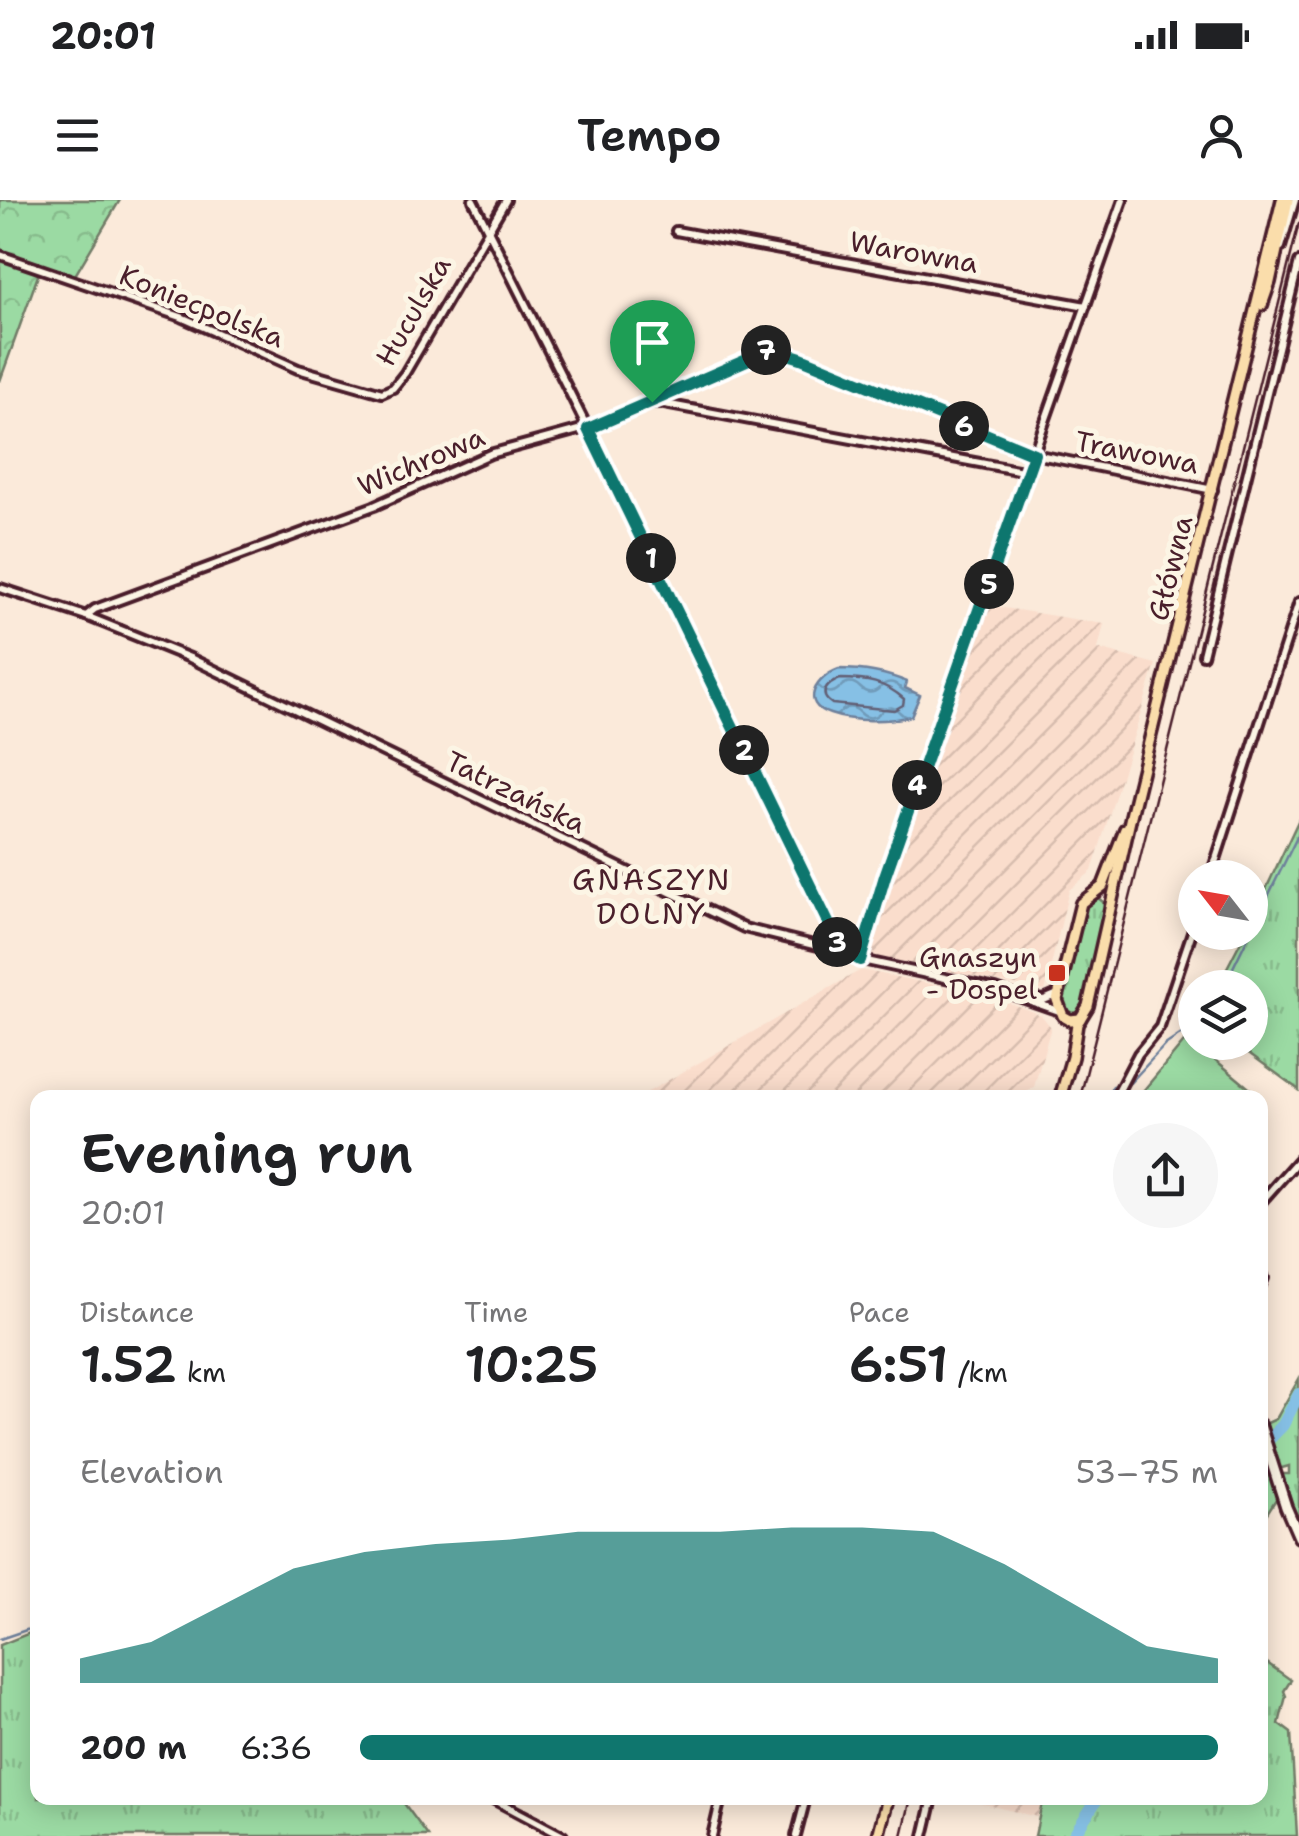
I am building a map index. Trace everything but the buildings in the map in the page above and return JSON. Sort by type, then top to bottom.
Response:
[{"type":"main road","name":"Główna","points":[[1252,331],[1270,282],[1289,200]]},
{"type":"main road","name":"Główna","points":[[1064,1081],[1080,1019],[1088,1006],[1130,816],[1252,331],[1289,200]]},
{"type":"main road","name":"Główna","points":[[1064,1081],[1069,1042],[1058,994],[1081,902],[1096,893],[1110,872],[1130,816]]},
{"type":"main road","points":[[1096,893],[1105,899],[1110,910]]},
{"type":"main road","points":[[1063,1015],[1080,1019]]},
{"type":"main road","points":[[1062,1090],[1064,1081]]},
{"type":"main road","points":[[878,1836],[886,1805]]},
{"type":"street","points":[[472,200],[838,943],[860,960],[1021,997],[1044,1000],[1058,994]]},
{"type":"street","name":"Huculska","points":[[388,391],[414,358],[506,200]]},
{"type":"street","points":[[860,960],[885,876],[1123,200]]},
{"type":"street","name":"Warowna","points":[[676,231],[1086,306]]},
{"type":"street","name":"Koniecpolska","points":[[0,255],[181,317],[298,370],[378,393],[388,391]]},
{"type":"street","points":[[1203,655],[1299,262]]},
{"type":"street","name":"Wichrowa","points":[[86,616],[95,609],[374,506],[490,454],[588,429],[761,352],[774,350]]},
{"type":"street","name":"Trawowa","points":[[774,350],[1034,454],[1213,490]]},
{"type":"street","points":[[652,402],[1028,472]]},
{"type":"street","name":"Tatrzańska","points":[[0,588],[86,616],[190,658],[744,928],[818,946],[838,943]]},
{"type":"street","points":[[1216,860],[1299,602]]},
{"type":"street","points":[[1118,1090],[1138,1054],[1160,1027],[1186,950]]},
{"type":"street","points":[[1021,997],[1063,1015]]},
{"type":"street","points":[[1268,1195],[1299,1159]]},
{"type":"street","points":[[1268,1454],[1299,1537]]},
{"type":"street","points":[[504,1805],[563,1836]]},
{"type":"street","points":[[712,1836],[719,1805]]},
{"type":"street","points":[[796,1836],[804,1805]]},
{"type":"street","points":[[924,1836],[931,1805]]},
{"type":"shaded area","points":[[986,605],[1104,624],[1098,649],[1156,664],[1092,871],[1069,890],[1045,991],[869,955],[886,893]]},
{"type":"shaded area","points":[[861,970],[991,996],[1041,1015],[1051,1027],[1030,1090],[651,1090]]},
{"type":"shaded area","points":[[988,1805],[1041,1805],[1037,1817]]},
{"type":"green space","points":[[0,200],[120,200],[74,277],[41,267],[0,381]]},
{"type":"green space","points":[[1299,819],[1299,1090],[1258,1060],[1268,1060],[1268,970],[1226,970],[1236,950],[1268,950],[1268,885]]},
{"type":"green space","points":[[1097,897],[1106,913],[1086,1004],[1075,1016],[1063,1006],[1063,992],[1082,910]]},
{"type":"green space","points":[[1178,1049],[1178,1060],[1216,1060],[1247,1090],[1144,1090]]},
{"type":"green space","points":[[1299,1379],[1299,1529],[1276,1474],[1289,1474],[1289,1466],[1275,1470],[1268,1444],[1268,1423],[1276,1419]]},
{"type":"green space","points":[[1268,1464],[1278,1496],[1268,1512]]},
{"type":"green space","points":[[30,1633],[30,1805],[405,1805],[428,1836],[0,1836],[0,1645]]},
{"type":"green space","points":[[1268,1664],[1291,1680],[1284,1691],[1279,1724],[1291,1733],[1297,1836],[1035,1836],[1042,1805],[1268,1805]]},
{"type":"water","points":[[839,669],[874,672],[907,682],[905,688],[920,695],[911,716],[860,720],[821,710],[815,704],[814,691],[824,678]]},
{"type":"waterway","points":[[1232,970],[1299,833]]},
{"type":"waterway","points":[[1110,1090],[1130,1083],[1178,1036]]},
{"type":"waterway","points":[[1268,1441],[1283,1425],[1299,1394]]},
{"type":"waterway","points":[[0,1639],[30,1629]]},
{"type":"waterway","points":[[1073,1836],[1093,1805]]},
{"type":"railway","points":[[1082,1090],[1299,223]]},
{"type":"railway","points":[[902,1836],[909,1805]]},
{"type":"place","name":"Gnaszyn - Dospel","points":[[1057,973]]},
{"type":"district","name":"GNASZYN DOLNY","points":[[652,897]]},
{"type":"route","points":[[772,349],[1034,454],[885,876],[860,960],[838,943],[588,429],[652,402],[772,349]]}]
